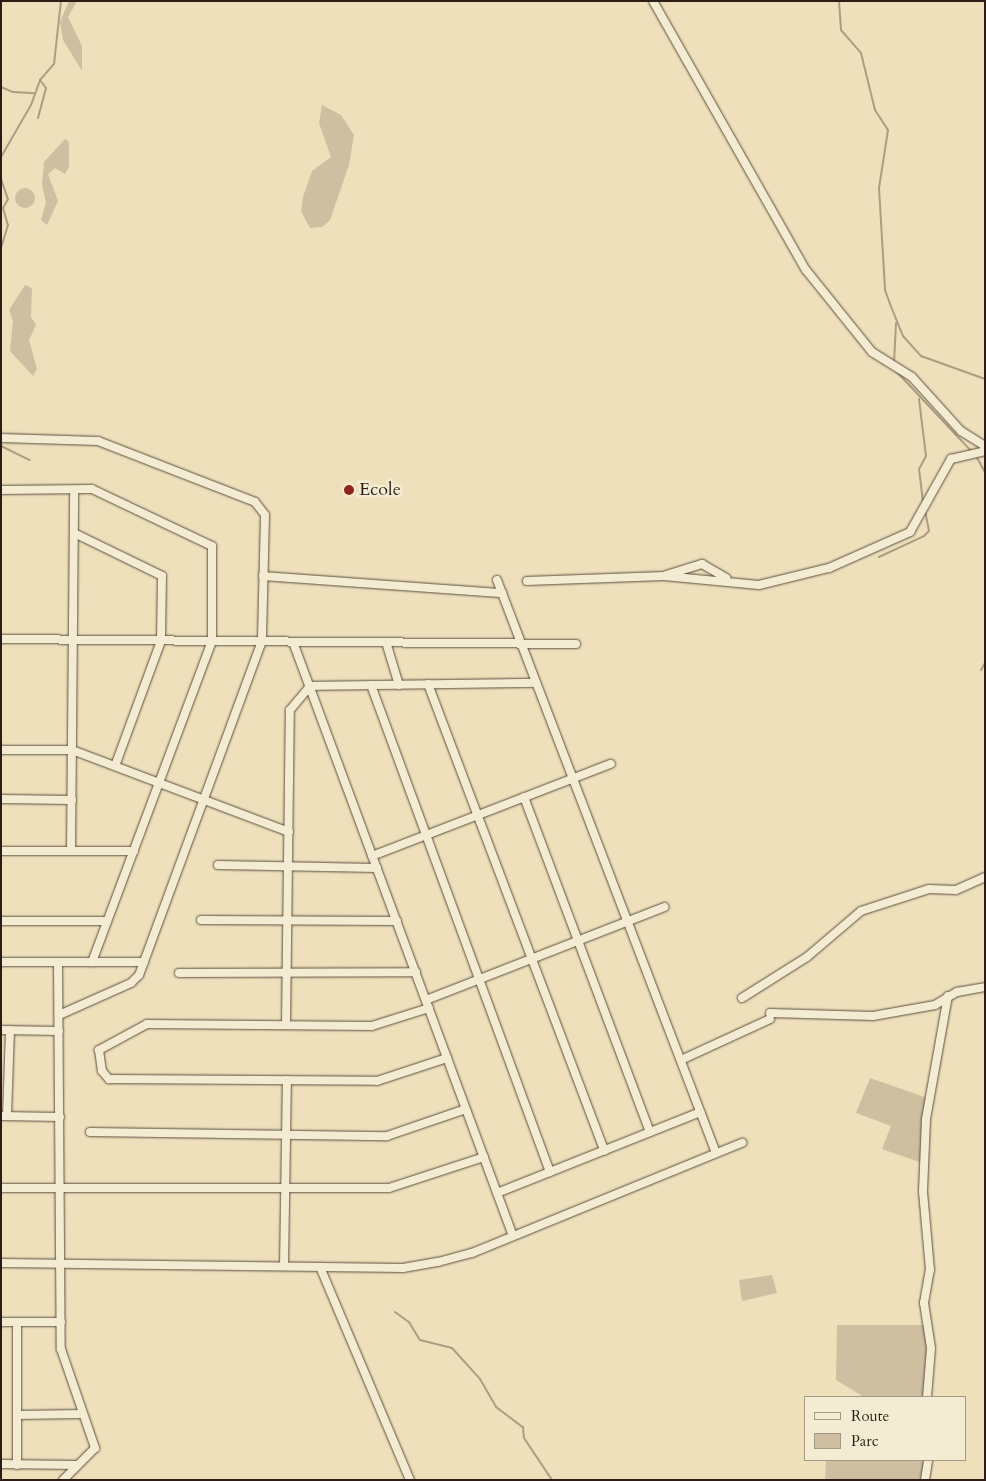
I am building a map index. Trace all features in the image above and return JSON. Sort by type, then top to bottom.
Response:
[{"type":"street","points":[[653,1],[806,270],[872,352],[912,377],[961,431],[985,446]]},
{"type":"street","points":[[1,438],[98,441],[255,502],[265,515],[262,641],[144,962],[131,983],[59,1015]]},
{"type":"street","points":[[527,581],[664,576],[728,579],[760,585],[829,568],[894,541],[919,521],[951,459],[985,451]]},
{"type":"street","points":[[1,490],[92,489],[208,540],[212,641],[92,962]]},
{"type":"street","points":[[71,851],[74,490]]},
{"type":"street","points":[[74,533],[162,576],[161,641],[115,766]]},
{"type":"street","points":[[664,576],[702,564],[728,579]]},
{"type":"street","points":[[263,576],[502,593]]},
{"type":"street","points":[[497,580],[716,1153]]},
{"type":"street","points":[[1,639],[576,644]]},
{"type":"street","points":[[293,642],[513,1236]]},
{"type":"street","points":[[386,642],[400,685]]},
{"type":"street","points":[[286,1025],[290,710],[310,686],[536,683]]},
{"type":"street","points":[[428,684],[604,1151]]},
{"type":"street","points":[[371,685],[550,1172]]},
{"type":"street","points":[[1,750],[72,750],[289,832]]},
{"type":"street","points":[[372,856],[611,764]]},
{"type":"street","points":[[524,797],[650,1132]]},
{"type":"street","points":[[1,799],[72,800]]},
{"type":"street","points":[[1,851],[134,851]]},
{"type":"street","points":[[218,865],[377,868]]},
{"type":"street","points":[[742,998],[807,957],[861,911],[929,889],[956,890],[985,877]]},
{"type":"street","points":[[447,1058],[377,1081],[110,1079],[102,1071],[99,1050],[147,1024],[372,1026],[428,1004],[479,980],[665,907]]},
{"type":"street","points":[[200,920],[397,921]]},
{"type":"street","points":[[1,921],[107,921]]},
{"type":"street","points":[[1,962],[144,962]]},
{"type":"street","points":[[58,962],[64,1364],[95,1448],[63,1480]]},
{"type":"street","points":[[179,973],[416,972]]},
{"type":"street","points":[[975,989],[985,979]]},
{"type":"street","points":[[681,1060],[770,1016],[873,1016],[935,1006],[948,996],[985,986]]},
{"type":"street","points":[[927,1396],[932,1348],[924,1303],[930,1270],[922,1191],[926,1119],[948,996]]},
{"type":"street","points":[[1,1030],[59,1030]]},
{"type":"street","points":[[10,1030],[4,1116],[60,1117]]},
{"type":"street","points":[[284,1266],[287,1080]]},
{"type":"street","points":[[90,1132],[387,1136],[466,1109]]},
{"type":"street","points":[[497,1193],[700,1112]]},
{"type":"street","points":[[1,1263],[403,1268],[438,1262],[513,1236],[742,1143]]},
{"type":"street","points":[[1,1188],[389,1188],[484,1157]]},
{"type":"street","points":[[320,1267],[410,1480]]},
{"type":"street","points":[[1,1322],[62,1322]]},
{"type":"street","points":[[17,1322],[17,1465]]},
{"type":"street","points":[[17,1415],[82,1414]]},
{"type":"street","points":[[926,1480],[928,1461]]},
{"type":"street","points":[[1,1464],[78,1466]]},
{"type":"green space","points":[[69,1],[77,1],[68,17],[82,46],[82,71],[63,40],[60,22]]},
{"type":"green space","points":[[322,105],[341,115],[354,135],[349,165],[330,220],[322,227],[310,228],[301,211],[303,197],[312,171],[331,157],[319,123]]},
{"type":"green space","points":[[65,139],[69,142],[69,167],[65,174],[55,168],[48,174],[58,201],[47,225],[41,220],[46,203],[42,185],[44,162]]},
{"type":"green space","points":[[25,188],[32,191],[35,198],[32,205],[25,208],[18,205],[15,198],[18,191]]},
{"type":"green space","points":[[25,285],[32,288],[31,317],[36,325],[29,340],[37,369],[33,376],[10,351],[13,321],[9,310]]},
{"type":"green space","points":[[870,1078],[930,1099],[925,1164],[882,1149],[891,1126],[856,1113]]},
{"type":"green space","points":[[772,1275],[777,1293],[742,1301],[739,1280]]},
{"type":"green space","points":[[837,1325],[929,1325],[927,1396],[862,1396],[836,1380]]},
{"type":"green space","points":[[826,1461],[928,1461],[925,1480],[825,1480]]},
{"type":"waterway","points":[[1,157],[31,105],[40,80],[54,64],[61,1]]},
{"type":"waterway","points":[[839,1],[841,30],[861,53],[875,110],[888,130],[879,188],[885,290],[890,304],[903,336],[921,356],[985,379]]},
{"type":"waterway","points":[[38,118],[46,88],[40,80]]},
{"type":"waterway","points":[[1,87],[13,92],[35,93]]},
{"type":"waterway","points":[[1,179],[8,199],[3,208],[8,225],[1,248]]},
{"type":"waterway","points":[[894,363],[896,323]]},
{"type":"waterway","points":[[895,370],[971,451]]},
{"type":"waterway","points":[[919,399],[926,456],[919,469],[923,501]]},
{"type":"waterway","points":[[1,446],[30,460]]},
{"type":"waterway","points":[[976,456],[985,472]]},
{"type":"waterway","points":[[879,557],[924,536],[929,531],[925,511]]},
{"type":"waterway","points":[[981,670],[985,663]]},
{"type":"waterway","points":[[395,1312],[409,1322],[420,1340],[452,1348],[480,1379],[496,1407],[523,1427],[524,1438],[552,1480]]},
{"type":"place","name":"Ecole","points":[[349,490]]}]
